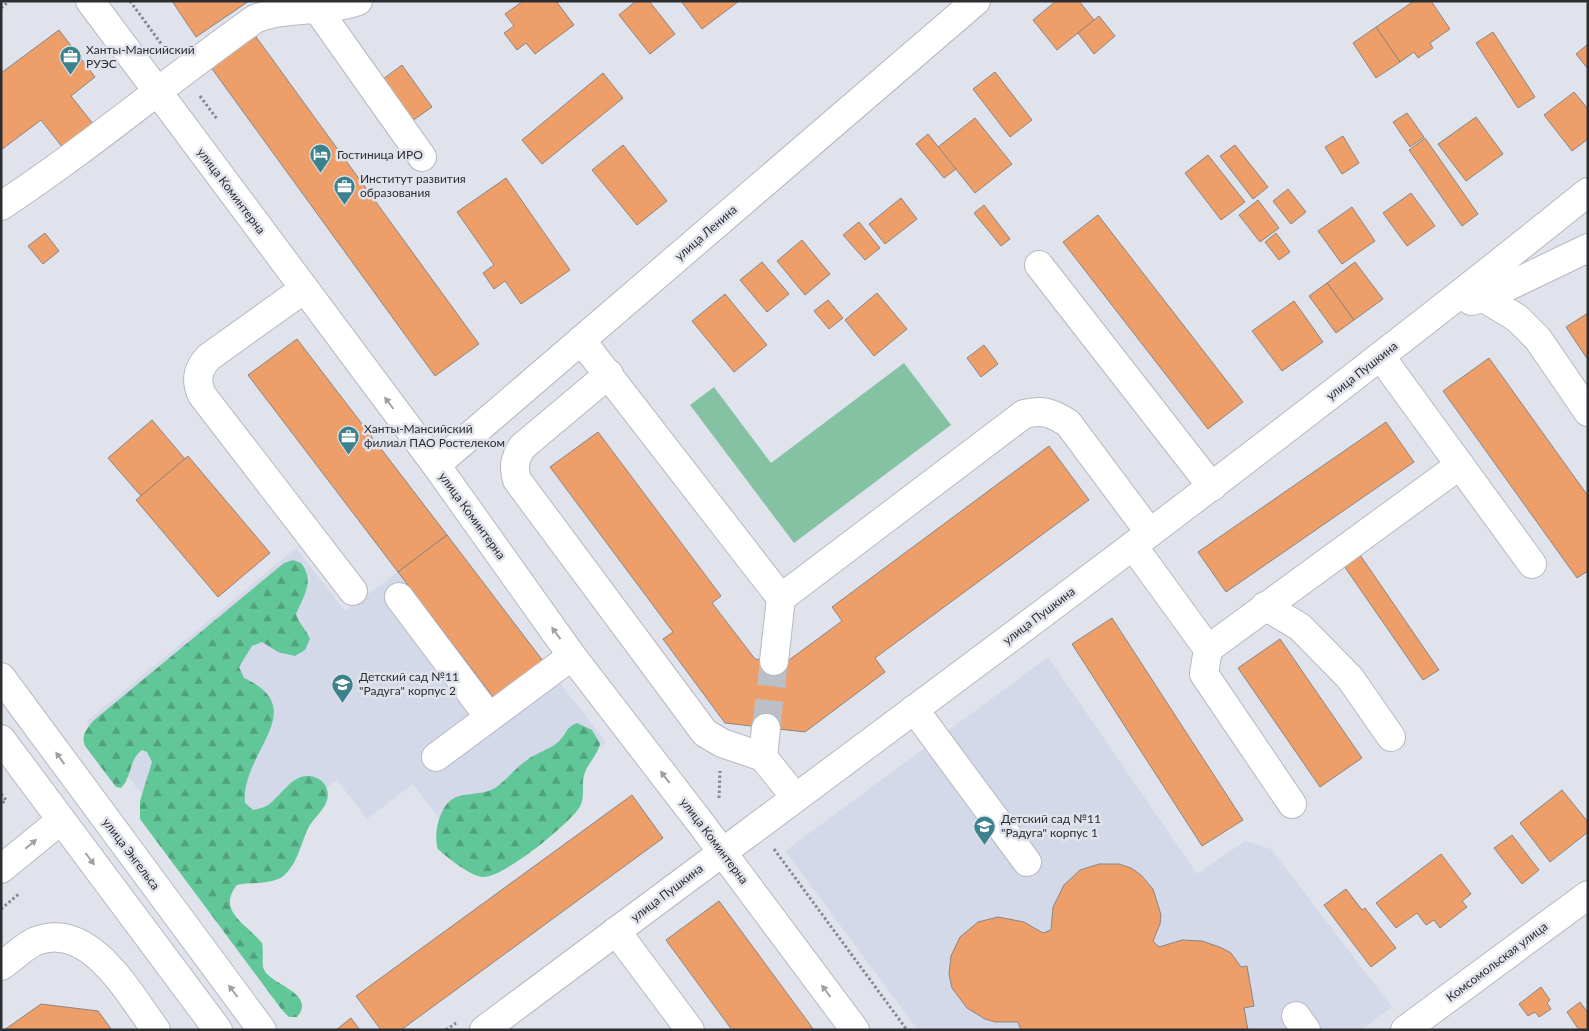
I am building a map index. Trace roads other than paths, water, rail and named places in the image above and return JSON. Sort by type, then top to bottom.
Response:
[{"type":"street","name":"улица Коминтерна","points":[[90,1],[436,466],[572,656],[723,852],[855,1030]]},
{"type":"street","points":[[1,206],[45,177],[182,71],[255,19],[268,14],[341,7],[358,1]]},
{"type":"street","name":"улица Ленина","points":[[436,466],[976,1]]},
{"type":"street","points":[[318,10],[422,157]]},
{"type":"street","name":"улица Пушкина","points":[[484,1030],[1212,487],[1444,308],[1588,192]]},
{"type":"street","points":[[1444,308],[1484,298],[1588,248]]},
{"type":"street","points":[[1039,265],[1212,487]]},
{"type":"street","points":[[304,289],[209,357],[200,368],[198,382],[202,395],[353,591]]},
{"type":"street","points":[[1484,298],[1517,318],[1538,339],[1588,412]]},
{"type":"street","points":[[581,340],[780,598],[774,661]]},
{"type":"street","points":[[1381,357],[1532,564]]},
{"type":"street","points":[[609,374],[522,447],[516,456],[513,469],[517,480],[705,733],[722,743],[764,757],[796,797]]},
{"type":"street","points":[[780,598],[1024,414],[1038,410],[1054,414],[1068,423],[1208,649],[1204,674],[1292,804]]},
{"type":"street","points":[[1208,649],[1460,465]]},
{"type":"street","points":[[399,597],[489,717]]},
{"type":"street","points":[[1266,606],[1300,627],[1350,678],[1391,737]]},
{"type":"street","points":[[436,757],[572,656]]},
{"type":"street","name":"улица Энгельса","points":[[1,677],[262,1030]]},
{"type":"street","points":[[914,709],[1027,862]]},
{"type":"street","points":[[764,757],[766,728]]},
{"type":"street","points":[[1,739],[218,1030]]},
{"type":"street","points":[[1,869],[89,797]]},
{"type":"street","name":"Комсомольская улица","points":[[1405,1030],[1588,894]]},
{"type":"street","points":[[616,931],[690,1030]]},
{"type":"street","points":[[1,966],[34,942],[58,936],[83,945],[106,963],[156,1030]]},
{"type":"tunnel","points":[[766,728],[774,661]]},
{"type":"place","name":"Ханты-Мансийский РУЭС","points":[[70,76]]},
{"type":"place","name":"Гостиница ИРО","points":[[321,174]]},
{"type":"place","name":"Институт развития образования","points":[[344,205]]},
{"type":"place","name":"Ханты-Мансийский филиал ПАО Ростелеком","points":[[348,455]]},
{"type":"place","name":"Детский сад №11 \"Радуга\" корпус 2","points":[[343,703]]},
{"type":"place","name":"Детский сад №11 \"Радуга\" корпус 1","points":[[985,845]]}]
